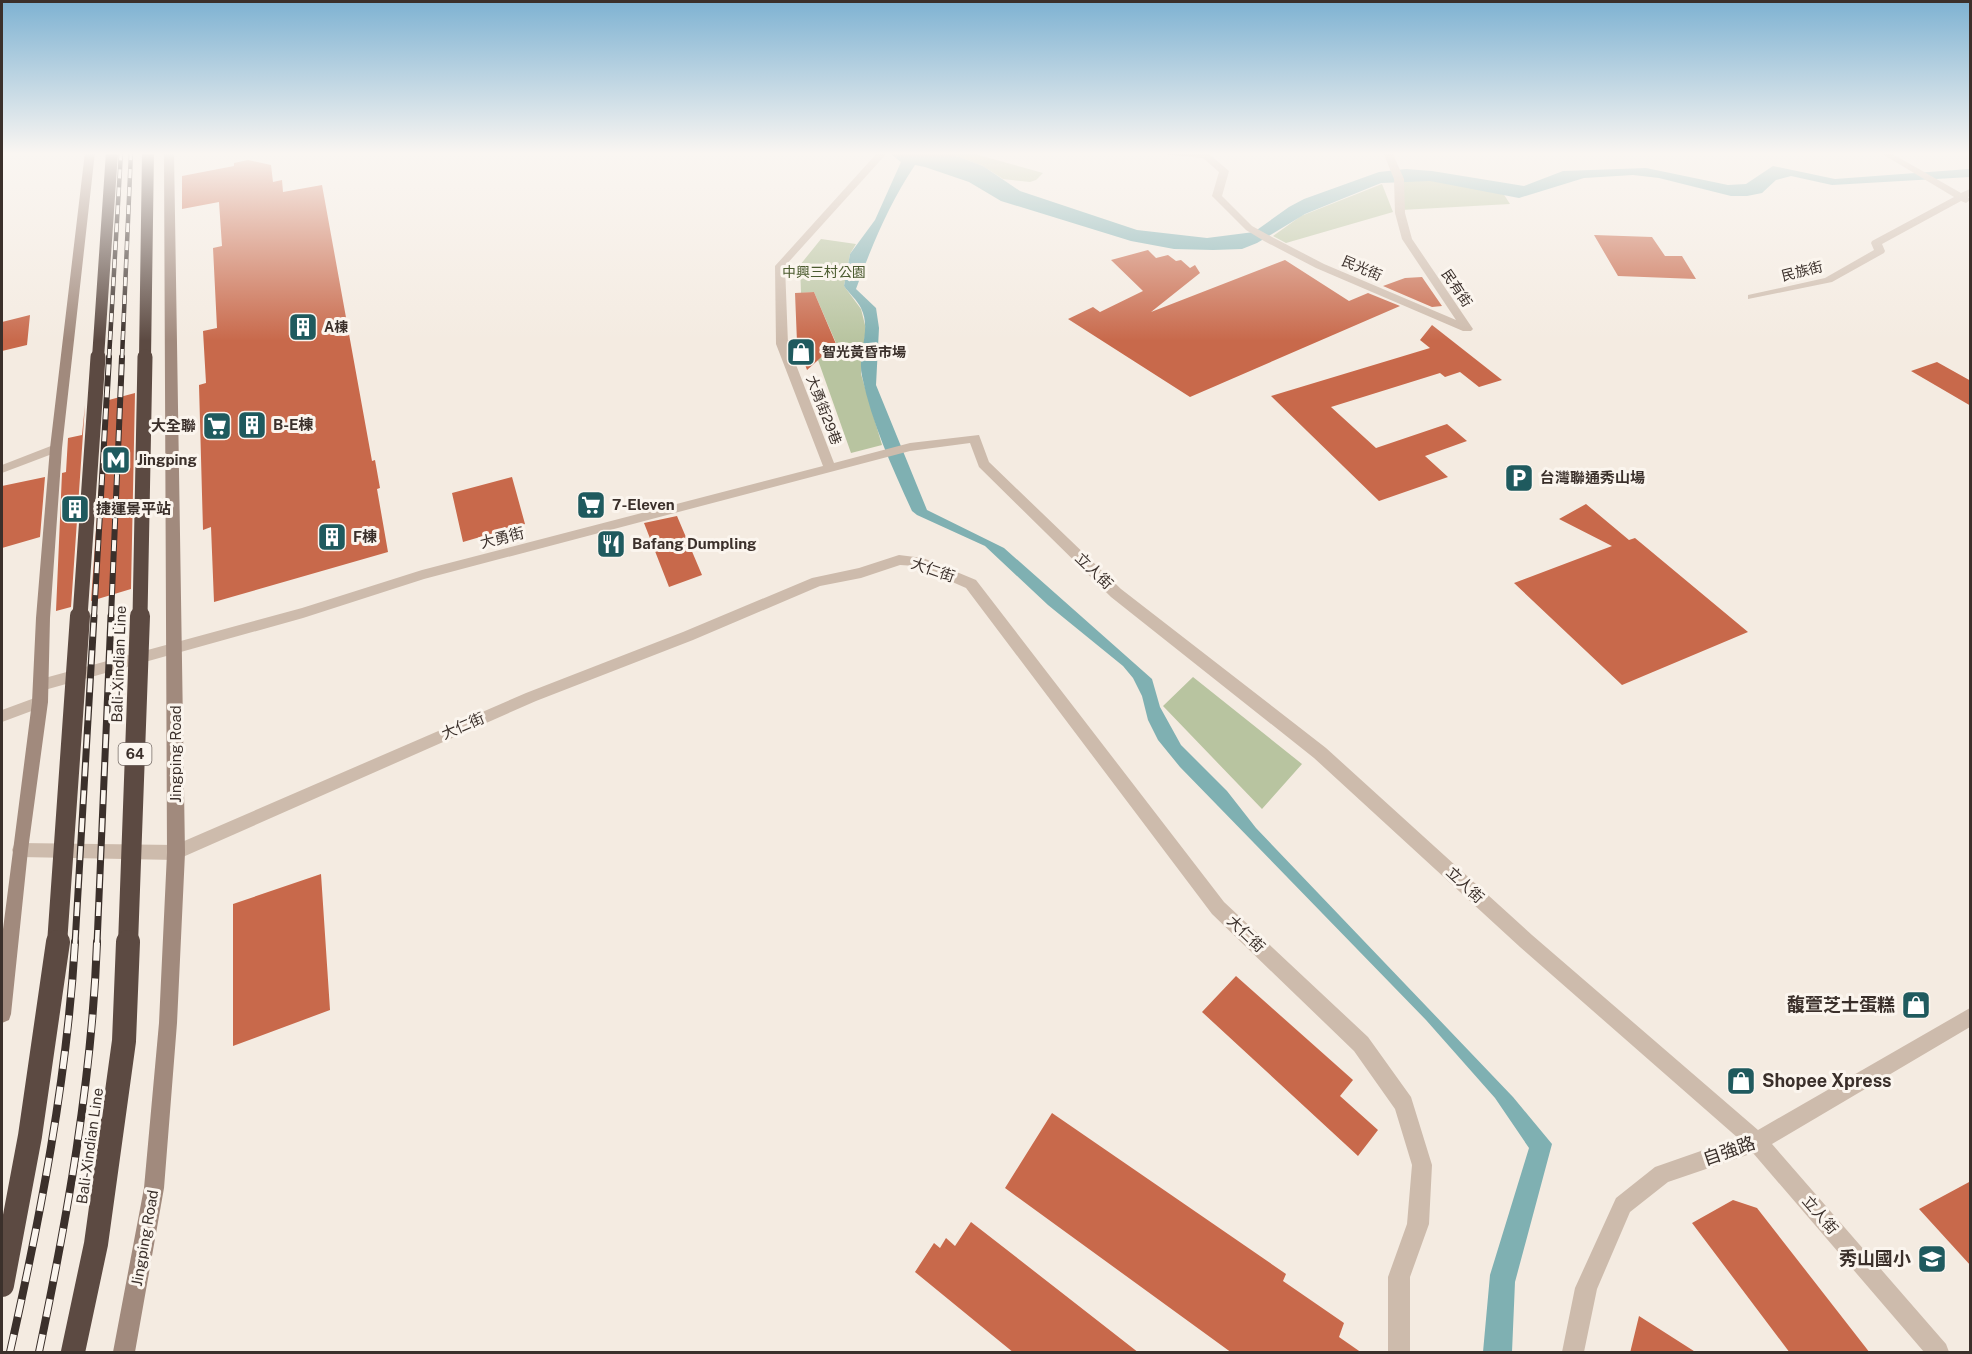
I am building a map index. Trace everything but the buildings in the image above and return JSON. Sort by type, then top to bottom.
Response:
[{"type":"highway","points":[[2,1285],[30,1136],[59,932],[108,215]]},
{"type":"highway","name":"Bali-Xindian Line","points":[[73,1353],[96,1244],[124,1041],[140,632],[147,215]]},
{"type":"main road","points":[[2,1014],[20,850],[40,702],[43,618],[56,448],[83,215]]},
{"type":"main road","name":"Jingping Road","points":[[124,1353],[154,1188],[168,1023],[176,853],[170,215]]},
{"type":"street","name":"大勇街29巷","points":[[826,215],[780,266],[782,344],[830,468]]},
{"type":"street","name":"民光街","points":[[1236,215],[1248,228],[1320,266],[1467,329]]},
{"type":"street","name":"民有街","points":[[1401,215],[1407,239],[1467,329]]},
{"type":"street","name":"民族街","points":[[1752,297],[1828,280],[1880,251],[1876,243],[1927,215]]},
{"type":"street","name":"大勇街","points":[[41,685],[303,613],[422,575],[909,447],[975,438]]},
{"type":"street","name":"立人街","points":[[975,438],[983,464],[1116,592],[1320,753],[1526,941],[1758,1142],[1938,1353]]},
{"type":"street","points":[[2,469],[56,448]]},
{"type":"street","name":"大仁街","points":[[20,850],[176,853],[531,697],[688,636],[817,582],[861,573],[899,560],[918,561],[971,584],[1218,908],[1361,1044],[1404,1104],[1422,1165],[1418,1224],[1399,1277],[1399,1353]]},
{"type":"street","points":[[2,716],[40,702]]},
{"type":"street","name":"自強路","points":[[1573,1353],[1586,1288],[1623,1205],[1662,1174],[1758,1142],[1971,1017]]},
{"type":"green space","points":[[1382,215],[1286,243],[1273,236],[1301,216]]},
{"type":"green space","name":"中興三村公園","points":[[821,239],[856,244],[850,254],[844,286],[861,309],[866,329],[861,374],[882,445],[851,453],[818,360],[836,343],[814,292],[801,293],[800,265]]},
{"type":"green space","points":[[1193,677],[1302,764],[1262,809],[1163,706]]},
{"type":"water","points":[[877,215],[887,215],[856,289],[876,308],[879,328],[876,385],[927,510],[1004,548],[1152,679],[1160,707],[1181,745],[1227,791],[1256,828],[1513,1097],[1552,1144],[1515,1282],[1512,1352],[1483,1352],[1490,1275],[1529,1148],[1495,1098],[1426,1020],[1180,767],[1158,740],[1148,720],[1142,696],[1133,678],[1123,666],[1048,605],[985,546],[912,511],[883,445],[866,394],[861,367],[865,333],[864,316],[859,305],[844,286],[850,254]]},
{"type":"water","points":[[1047,215],[1093,215],[1137,230],[1207,238],[1254,232],[1278,215],[1303,215],[1257,243],[1242,249],[1174,249],[1131,241]]},
{"type":"railway","points":[[109,358],[117,215]]},
{"type":"railway","points":[[122,358],[128,215]]},
{"type":"railway","points":[[94,617],[109,357]]},
{"type":"railway","points":[[111,617],[122,357]]},
{"type":"railway","points":[[75,944],[94,616]]},
{"type":"railway","points":[[97,944],[111,616]]},
{"type":"railway","points":[[10,1352],[51,1148],[66,1045],[75,942]]},
{"type":"railway","points":[[39,1352],[77,1148],[90,1045],[97,942]]},
{"type":"place","name":"A棟","points":[[303,327]]},
{"type":"place","name":"智光黃昏市場","points":[[801,352]]},
{"type":"place","name":"B-E棟","points":[[252,425]]},
{"type":"place","name":"大全聯","points":[[217,426]]},
{"type":"place","name":"Jingping","points":[[116,460]]},
{"type":"place","name":"台灣聯通秀山場","points":[[1519,478]]},
{"type":"place","name":"7-Eleven","points":[[591,505]]},
{"type":"place","name":"捷運景平站","points":[[75,509]]},
{"type":"place","name":"F棟","points":[[332,537]]},
{"type":"place","name":"Bafang Dumpling","points":[[611,544]]},
{"type":"place","name":"馥萱芝士蛋糕","points":[[1916,1005]]},
{"type":"place","name":"Shopee Xpress","points":[[1741,1081]]},
{"type":"place","name":"秀山國小","points":[[1932,1259]]}]
